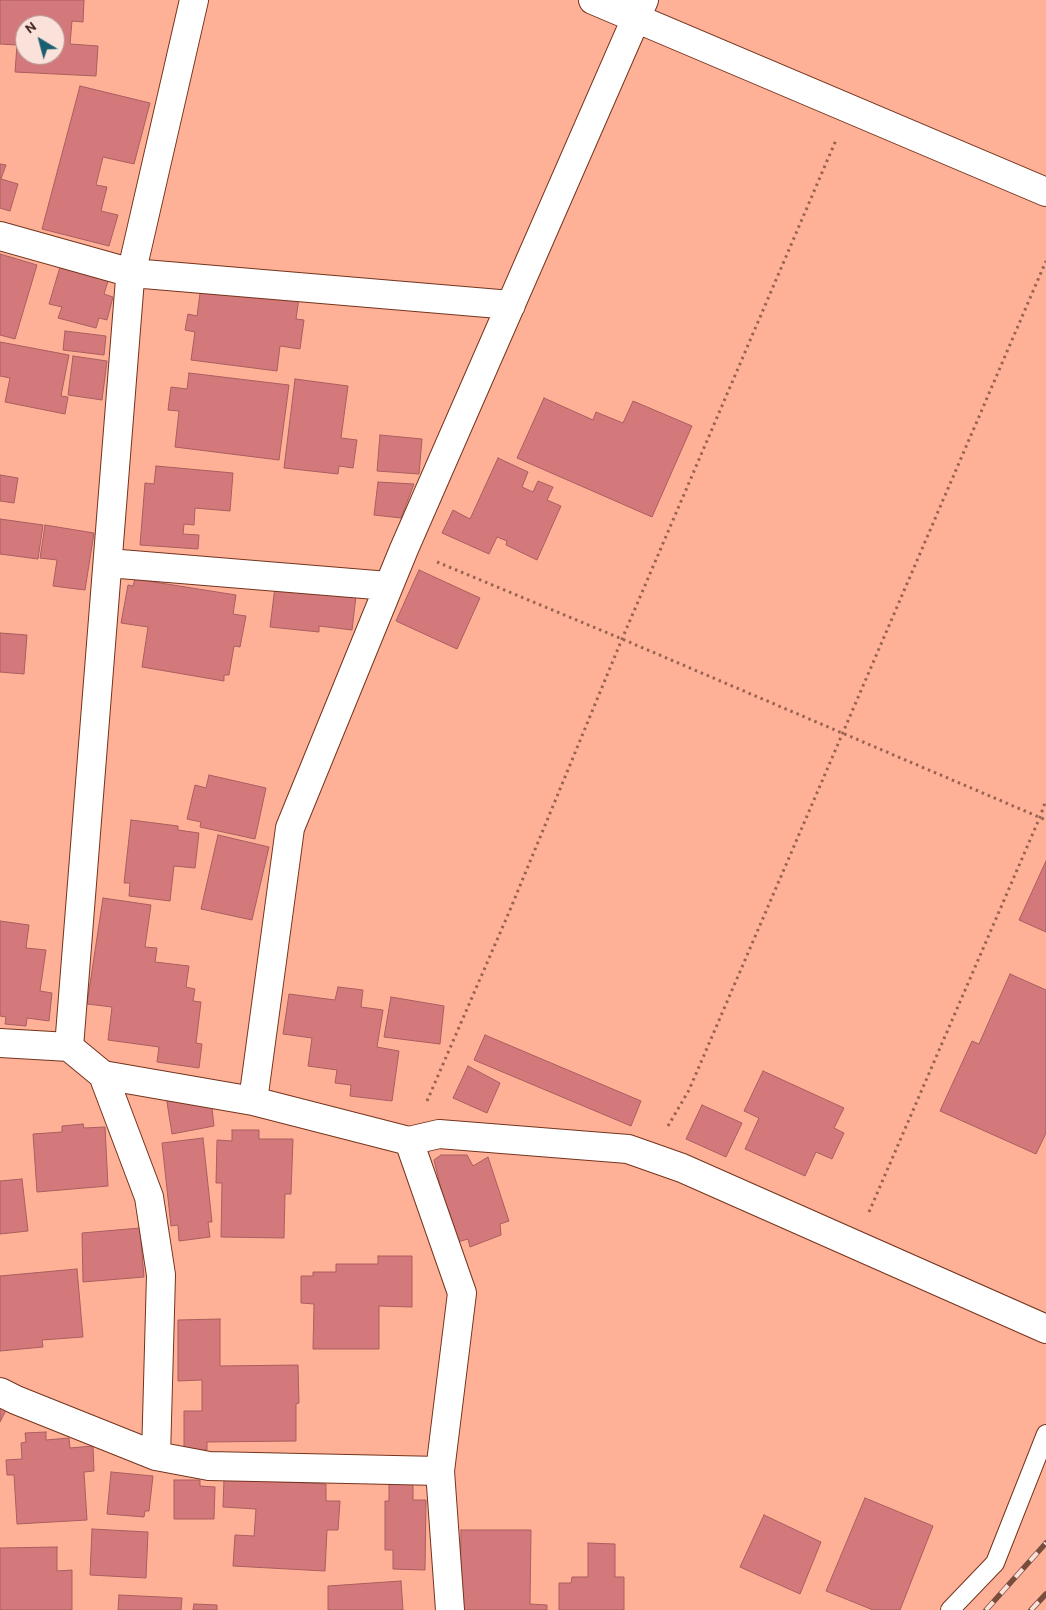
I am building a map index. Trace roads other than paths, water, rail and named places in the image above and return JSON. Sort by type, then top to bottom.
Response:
[{"type":"street","points":[[69,1047],[132,273],[194,0]]},
{"type":"street","points":[[592,0],[640,9],[850,109],[1046,192]]},
{"type":"street","points":[[253,1102],[290,828],[388,586],[640,9]]},
{"type":"street","points":[[0,236],[132,273],[511,305]]},
{"type":"street","points":[[108,562],[388,586]]},
{"type":"street","points":[[0,1044],[69,1047],[103,1075],[253,1102],[412,1140],[439,1134],[628,1149],[682,1168],[1046,1329]]},
{"type":"street","points":[[103,1075],[149,1197],[161,1275],[156,1456]]},
{"type":"street","points":[[412,1140],[462,1294],[440,1471],[450,1610]]},
{"type":"street","points":[[0,1392],[156,1456],[209,1466],[440,1471]]},
{"type":"lane","points":[[950,1610],[995,1563],[1046,1434]]},
{"type":"railway","points":[[986,1610],[1046,1543]]},
{"type":"railway","points":[[1031,1610],[1046,1594]]}]
